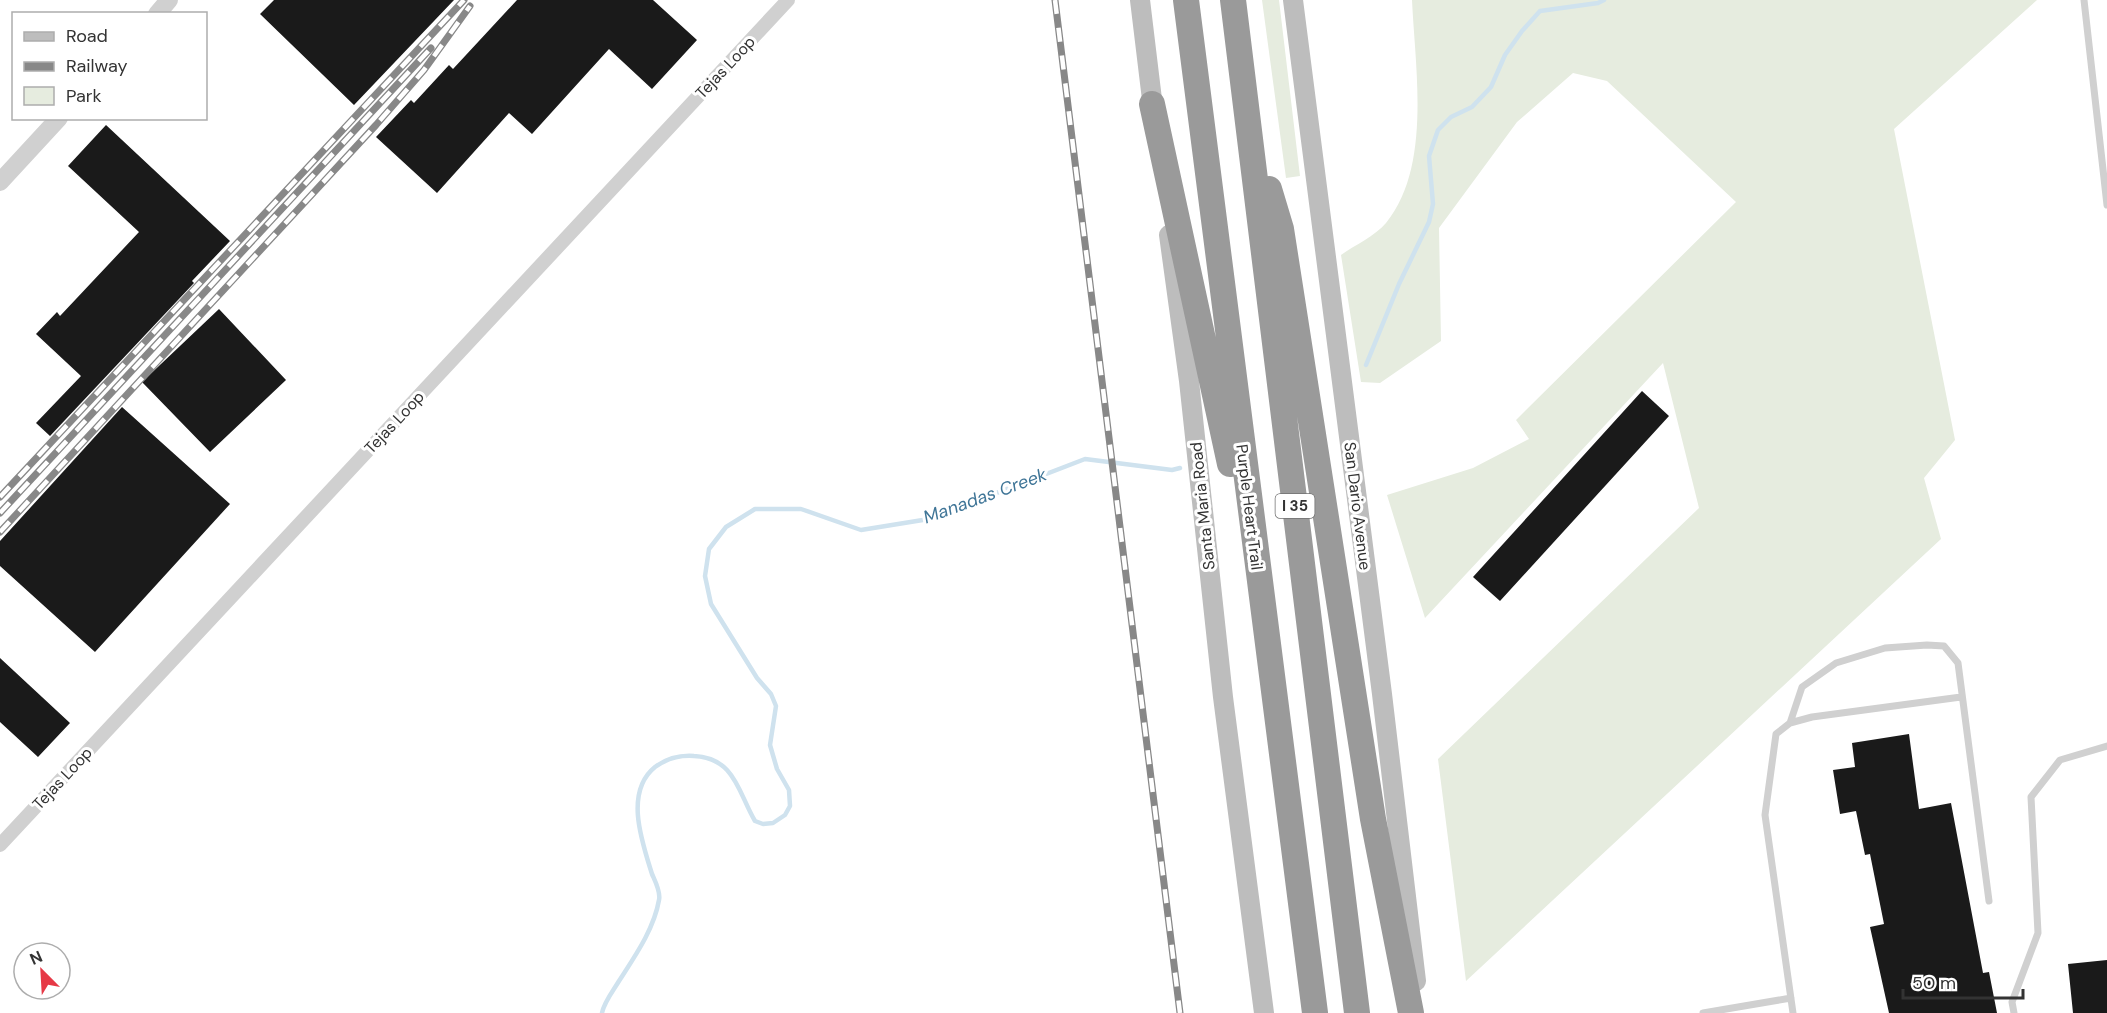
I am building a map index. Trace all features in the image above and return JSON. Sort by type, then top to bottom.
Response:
[{"type":"highway","name":"Purple Heart Trail","points":[[1186,0],[1315,1013]]},
{"type":"highway","name":"I 35","points":[[1233,0],[1357,1013]]},
{"type":"highway","points":[[1152,104],[1266,631]]},
{"type":"highway","points":[[1249,125],[1281,229],[1373,819],[1411,1013]]},
{"type":"main road","name":"Santa Maria Road","points":[[1140,0],[1189,381],[1223,697],[1264,1013]]},
{"type":"main road","name":"San Dario Avenue","points":[[1293,0],[1382,694],[1419,1013]]},
{"type":"street","points":[[159,12],[169,0]]},
{"type":"street","name":"Tejas Loop","points":[[0,845],[788,0]]},
{"type":"street","points":[[0,182],[57,120]]},
{"type":"lane","points":[[2084,0],[2107,205]]},
{"type":"lane","points":[[1790,723],[1802,687],[1836,663],[1885,648],[1944,646],[1958,663],[1989,901]]},
{"type":"lane","points":[[1793,1013],[1766,815],[1776,734],[1790,723],[1812,717],[1961,697]]},
{"type":"lane","points":[[2014,1013],[2012,1002],[2038,933],[2031,797],[2060,760],[2107,746]]},
{"type":"lane","points":[[1703,1013],[1791,998]]},
{"type":"green space","points":[[1262,0],[1279,0],[1300,176],[1286,178]]},
{"type":"green space","points":[[1412,0],[2037,0],[1894,129],[1955,440],[1924,478],[1941,539],[1466,981],[1438,759],[1699,508],[1663,363],[1425,618],[1387,495],[1473,468],[1529,439],[1516,420],[1736,202],[1607,81],[1573,73],[1517,122],[1439,228],[1441,341],[1380,383],[1361,382],[1341,255],[1371,236],[1386,223],[1400,200],[1410,174],[1417,116]]},
{"type":"building","points":[[274,0],[454,0],[354,105],[260,14]]},
{"type":"building","points":[[517,0],[653,0],[697,40],[652,89],[609,49],[532,134],[509,113],[437,193],[376,137],[411,100],[414,103],[449,65],[453,69]]},
{"type":"building","points":[[106,125],[230,241],[192,281],[194,283],[50,436],[36,423],[81,376],[36,334],[57,312],[60,316],[139,232],[68,166]]},
{"type":"building","points":[[219,309],[286,380],[210,452],[142,382]]},
{"type":"building","points":[[1642,391],[1669,416],[1500,601],[1473,577]]},
{"type":"building","points":[[122,407],[230,504],[95,652],[0,566],[0,541]]},
{"type":"building","points":[[0,658],[70,723],[38,757],[0,722]]},
{"type":"building","points":[[1909,734],[1919,809],[1951,803],[1983,973],[1989,972],[1997,1013],[1889,1013],[1870,927],[1884,924],[1870,854],[1865,855],[1856,811],[1840,814],[1833,770],[1855,767],[1852,743]]},
{"type":"building","points":[[2107,960],[2107,1013],[2073,1013],[2068,964]]},
{"type":"waterway","name":"Manadas Creek","points":[[1366,365],[1399,284],[1429,222],[1433,204],[1429,156],[1438,130],[1451,117],[1472,107],[1491,87],[1505,55],[1540,11],[1598,3],[1604,0]]},
{"type":"waterway","name":"Manadas Creek","points":[[602,1013],[648,932],[657,911],[658,890],[640,833],[638,818],[640,790],[646,777],[655,767],[668,760],[684,756],[708,758],[718,763],[734,778],[755,821],[763,824],[773,823],[785,815],[790,806],[789,790],[777,769],[770,745],[776,706],[771,694],[757,678],[711,604],[705,576],[709,549],[726,527],[755,509],[801,509],[861,530],[929,519],[1085,459],[1172,470],[1180,468]]},
{"type":"railway","points":[[0,497],[464,0]]},
{"type":"railway","points":[[1055,0],[1180,1013]]},
{"type":"railway","points":[[0,532],[376,125],[424,70],[470,6]]},
{"type":"railway","points":[[0,513],[431,48]]}]
